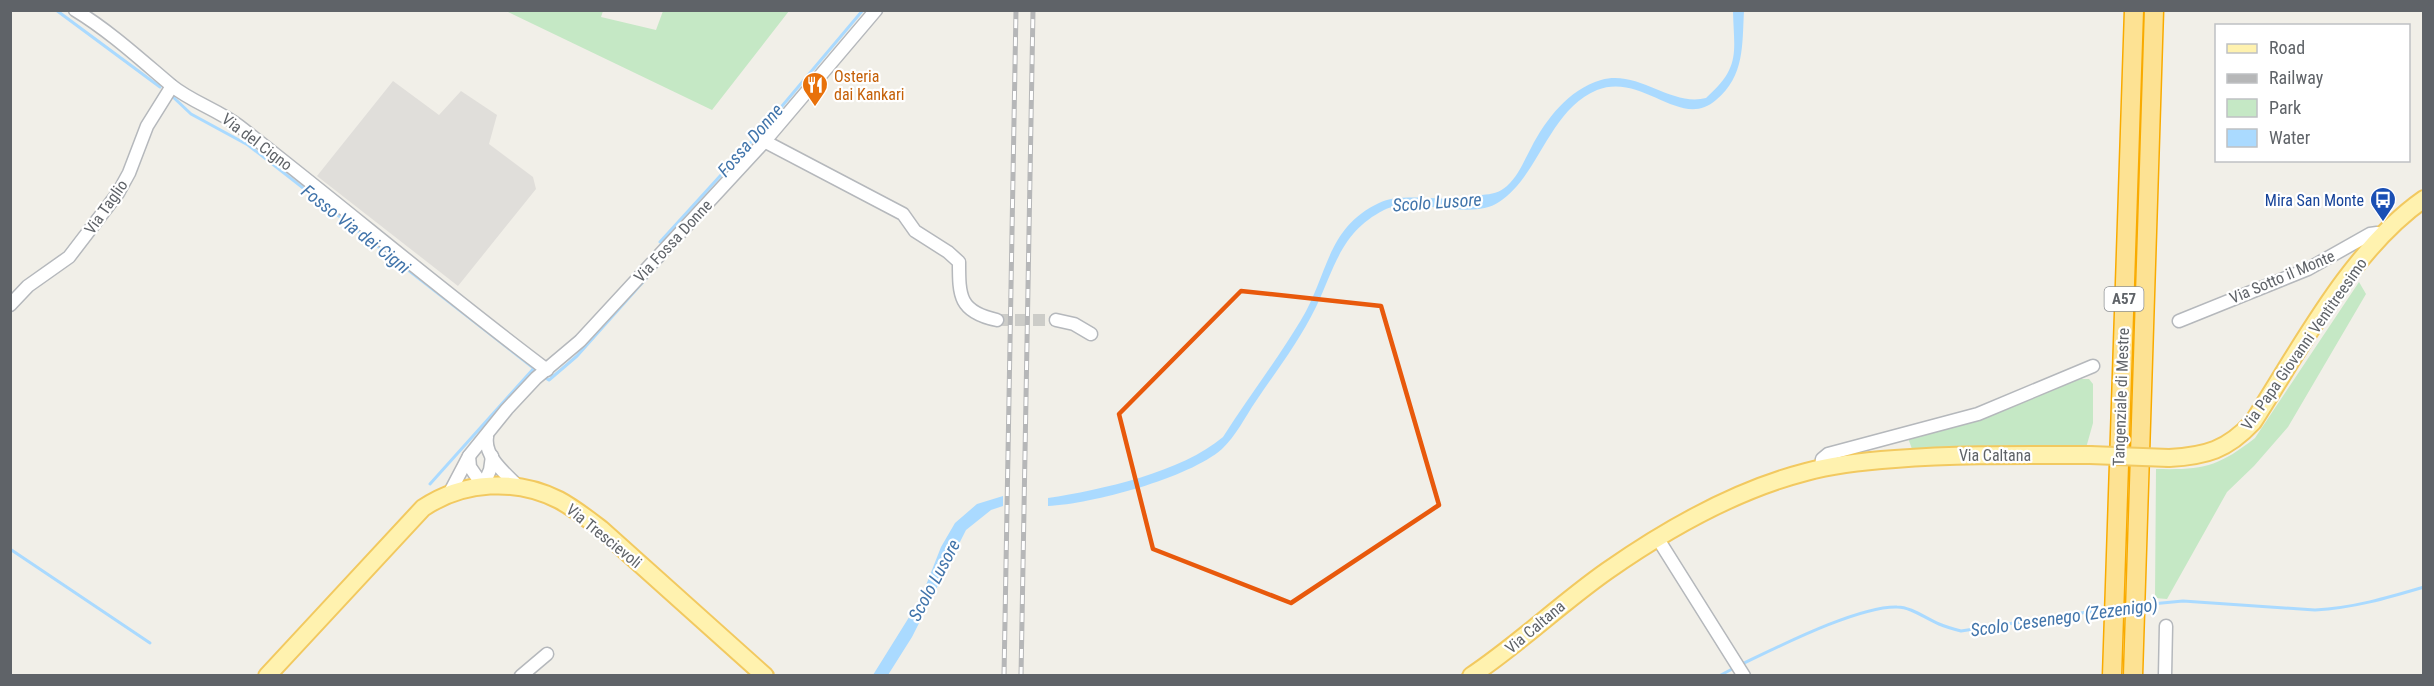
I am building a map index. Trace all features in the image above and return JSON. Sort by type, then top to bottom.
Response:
[{"type":"highway","name":"Tangenziale di Mestre","points":[[2112,675],[2134,10]]},
{"type":"highway","name":"Tangenziale di Mestre","points":[[2133,675],[2154,10]]},
{"type":"main road","name":"Via Papa Giovanni Ventitreesimo","points":[[2169,458],[2191,457],[2221,449],[2239,437],[2253,422],[2333,297],[2381,236],[2424,199]]},
{"type":"main road","name":"Via Caltana","points":[[1471,675],[1504,653],[1600,576],[1658,538],[1742,494],[1782,479],[1821,468],[1875,460],[1954,454],[2169,458]]},
{"type":"main road","name":"Via Trescievoli","points":[[267,675],[413,517],[433,502],[449,494],[483,486],[519,487],[559,500],[601,529],[765,675]]},
{"type":"street","name":"Via del Cigno","points":[[75,10],[124,45],[172,86],[237,124],[467,310],[546,370]]},
{"type":"street","name":"Via Fossa Donne","points":[[449,494],[469,456],[487,437],[507,409],[546,370],[580,341],[764,141],[876,10]]},
{"type":"street","name":"Via Taglio","points":[[10,305],[28,286],[69,257],[118,194],[147,126],[172,86]]},
{"type":"street","points":[[764,141],[903,214],[915,231],[948,252],[959,262],[959,285],[964,305],[979,316],[997,320]]},
{"type":"street","name":"Via Sotto il Monte","points":[[2180,321],[2308,269],[2370,234],[2377,233],[2381,236]]},
{"type":"street","points":[[1056,320],[1074,324],[1091,334]]},
{"type":"street","name":"Via Caltana","points":[[1821,468],[1822,459],[1828,454],[1989,411],[2093,366]]},
{"type":"street","points":[[487,437],[486,445],[492,456],[519,487]]},
{"type":"street","points":[[469,456],[470,467],[483,486]]},
{"type":"street","points":[[483,486],[490,470],[492,456]]},
{"type":"street","points":[[1658,538],[1743,673]]},
{"type":"street","points":[[2165,675],[2166,626]]},
{"type":"street","points":[[521,675],[547,654]]},
{"type":"highlighted area","points":[[1241,291],[1381,306],[1439,505],[1291,603],[1153,549],[1119,414]]},
{"type":"shaded area","points":[[393,81],[439,115],[461,91],[497,115],[489,144],[533,177],[536,189],[458,286],[317,176]]},
{"type":"green space","points":[[506,11],[603,11],[601,17],[656,30],[663,11],[789,11],[712,110]]},
{"type":"green space","points":[[2359,282],[2366,294],[2288,427],[2254,466],[2227,492],[2167,599],[2155,598],[2156,469],[2186,469],[2209,465],[2231,455],[2255,438]]},
{"type":"green space","points":[[2081,379],[2089,379],[2093,384],[2093,423],[2086,448],[1912,449],[1908,438]]},
{"type":"water","name":"Scolo Lusore","points":[[1733,11],[1744,11],[1740,59],[1732,81],[1716,100],[1703,108],[1689,109],[1675,106],[1630,88],[1614,87],[1597,90],[1580,100],[1567,113],[1525,176],[1499,202],[1473,210],[1410,205],[1384,210],[1358,229],[1349,240],[1303,331],[1236,432],[1222,449],[1187,470],[1139,488],[1089,500],[1048,506],[1048,498],[1092,490],[1164,470],[1206,449],[1223,437],[1301,320],[1338,239],[1362,213],[1379,203],[1397,198],[1463,199],[1492,194],[1501,190],[1514,178],[1537,137],[1559,107],[1578,91],[1601,80],[1628,79],[1680,97],[1706,98],[1725,77],[1733,59]]},
{"type":"water","name":"Scolo Lusore","points":[[1003,496],[1003,506],[991,510],[966,530],[912,637],[888,675],[873,675],[921,598],[941,547],[955,523],[977,504]]},
{"type":"waterway","name":"Fosso Via dei Cigni","points":[[56,10],[160,87]]},
{"type":"waterway","name":"Fossa Donne","points":[[660,242],[761,131],[863,10]]},
{"type":"waterway","name":"Fosso Via dei Cigni","points":[[172,96],[191,114],[248,145],[536,370]]},
{"type":"waterway","name":"Fosso Via dei Cigni","points":[[544,377],[549,380],[577,356],[659,264]]},
{"type":"waterway","points":[[430,484],[535,367]]},
{"type":"waterway","points":[[10,549],[150,643]]},
{"type":"waterway","name":"Scolo Cesenego (Zezenigo)","points":[[2141,605],[2183,601],[2315,610],[2356,605],[2424,587]]},
{"type":"waterway","name":"Scolo Cesenego (Zezenigo)","points":[[1742,664],[1840,620],[1881,608],[1908,609],[1939,624],[1961,631],[2108,609]]},
{"type":"waterway","name":"Scolo Cesenego (Zezenigo)","points":[[1719,676],[1736,667]]},
{"type":"tunnel","points":[[997,320],[1056,320]]},
{"type":"railway","points":[[1004,676],[1016,10]]},
{"type":"railway","points":[[1021,676],[1033,10]]},
{"type":"place","name":"Osteria dai Kankari","points":[[815,108]]},
{"type":"place","name":"Mira San Monte","points":[[2383,223]]}]
